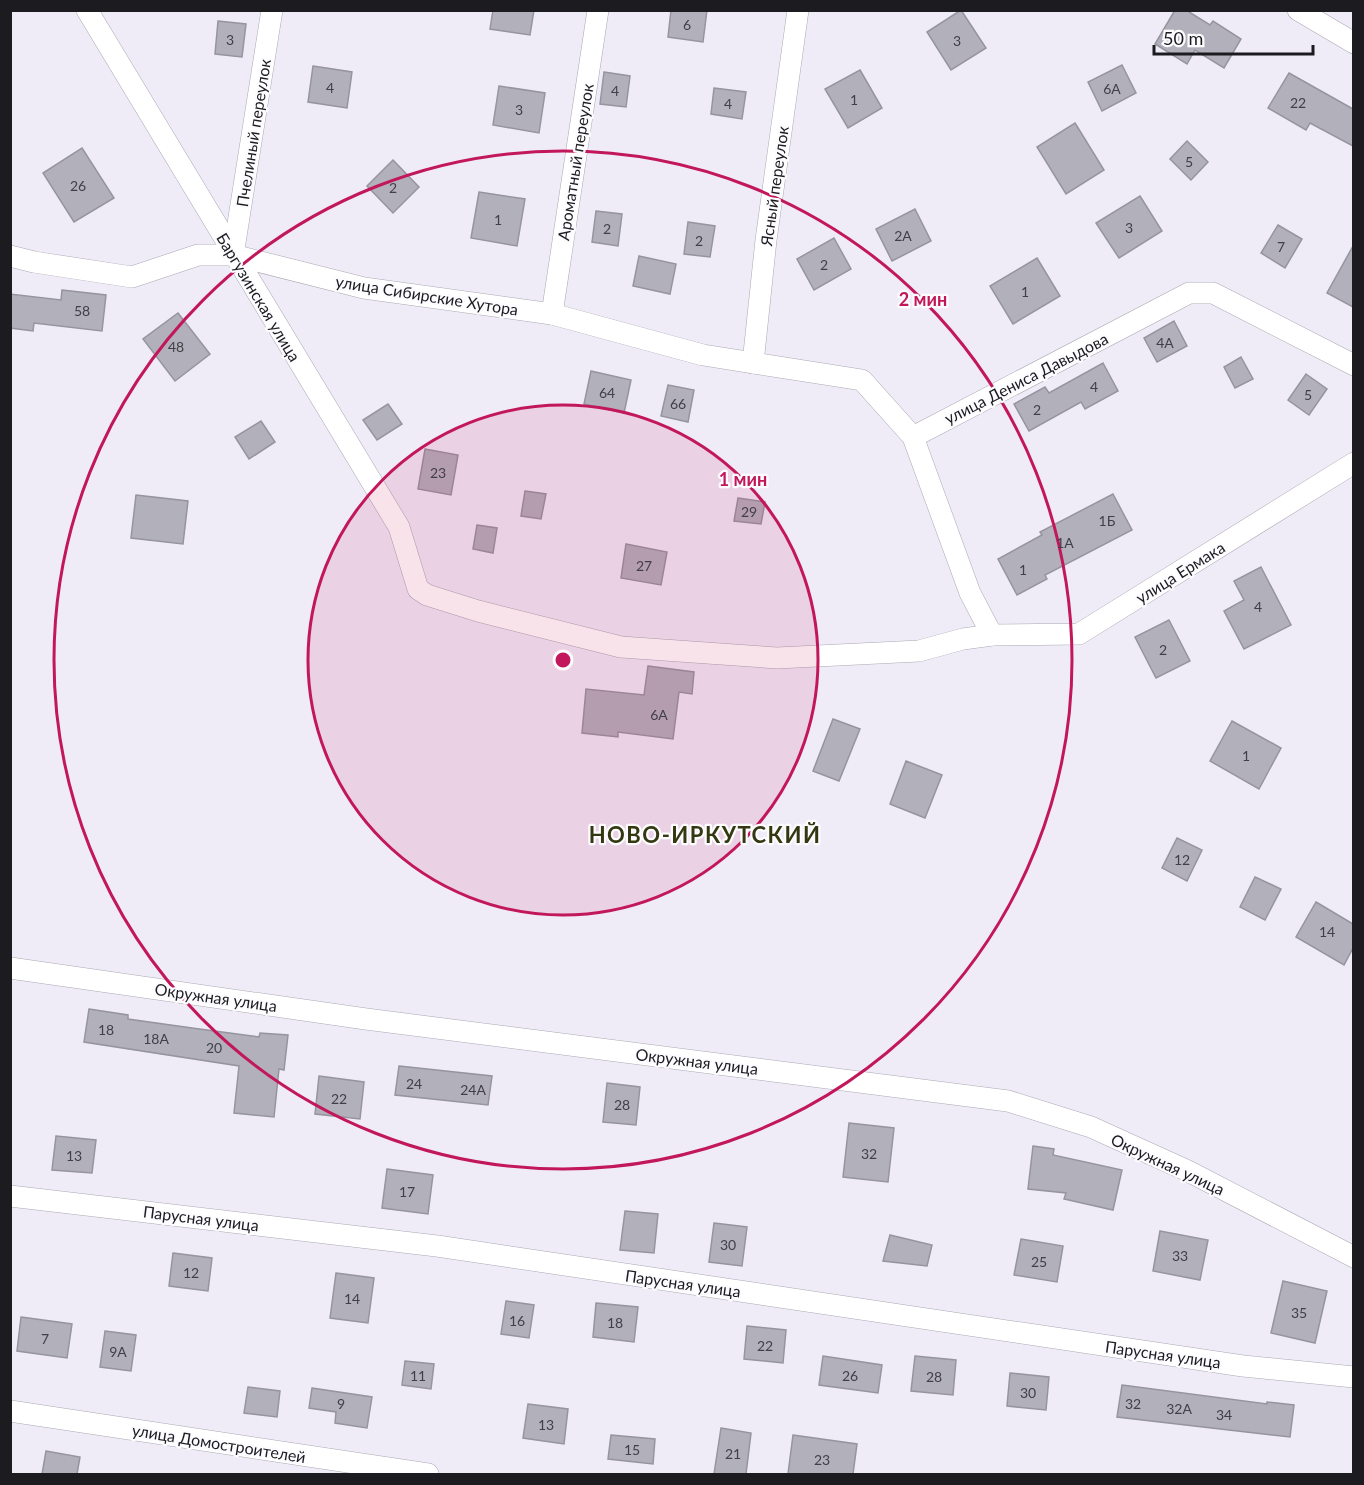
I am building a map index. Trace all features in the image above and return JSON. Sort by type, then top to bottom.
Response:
[{"type":"street","name":"Баргузинская улица","points":[[87,10],[399,527],[418,589]]},
{"type":"street","name":"Пчелиный переулок","points":[[233,255],[272,10]]},
{"type":"street","name":"Ароматный переулок","points":[[552,314],[598,10]]},
{"type":"street","name":"Ясный переулок","points":[[753,363],[766,240],[798,10]]},
{"type":"street","points":[[1298,10],[1353,43]]},
{"type":"street","name":"улица Сибирские Хутора","points":[[10,256],[34,262],[132,277],[198,255],[233,255],[364,288],[552,314],[703,355],[753,363]]},
{"type":"street","name":"улица Дениса Давыдова","points":[[913,437],[1189,293],[1213,293],[1353,365]]},
{"type":"street","points":[[753,363],[862,380],[913,437],[970,593],[992,634]]},
{"type":"street","name":"улица Ермака","points":[[418,589],[427,595],[478,611],[621,647],[777,658],[919,651],[992,634],[1079,634],[1353,463]]},
{"type":"street","name":"Окружная улица","points":[[10,968],[366,1019],[1008,1101],[1090,1127],[1188,1171],[1353,1257]]},
{"type":"street","name":"Парусная улица","points":[[10,1196],[437,1246],[1243,1366],[1353,1377]]},
{"type":"street","name":"улица Домостроителей","points":[[10,1411],[428,1474]]},
{"type":"building","points":[[493,10],[534,10],[530,35],[490,29]]},
{"type":"building","points":[[671,10],[707,10],[703,42],[668,37]]},
{"type":"building","points":[[961,10],[986,48],[951,70],[927,32]]},
{"type":"building","points":[[1175,10],[1186,10],[1210,25],[1213,21],[1241,39],[1224,68],[1195,50],[1187,64],[1155,44]]},
{"type":"building","points":[[218,21],[246,24],[242,57],[215,54]]},
{"type":"building","points":[[1122,65],[1136,93],[1102,111],[1088,82]]},
{"type":"building","points":[[313,66],[352,72],[347,108],[308,102]]},
{"type":"building","points":[[860,70],[882,108],[848,128],[825,89]]},
{"type":"building","points":[[604,72],[630,76],[626,107],[600,104]]},
{"type":"building","points":[[1289,73],[1353,109],[1353,146],[1310,123],[1306,130],[1268,108]]},
{"type":"building","points":[[499,86],[545,93],[539,133],[493,125]]},
{"type":"building","points":[[714,88],[746,92],[742,119],[711,114]]},
{"type":"building","points":[[1075,123],[1104,170],[1066,194],[1037,147]]},
{"type":"building","points":[[1187,141],[1208,162],[1191,180],[1170,159]]},
{"type":"building","points":[[82,148],[114,198],[74,222],[43,173]]},
{"type":"building","points":[[393,160],[419,187],[393,213],[367,186]]},
{"type":"building","points":[[479,192],[525,199],[517,246],[471,238]]},
{"type":"building","points":[[1140,196],[1162,231],[1119,258],[1096,223]]},
{"type":"building","points":[[915,209],[931,241],[892,261],[876,229]]},
{"type":"building","points":[[596,211],[622,214],[618,246],[592,242]]},
{"type":"building","points":[[688,222],[715,226],[710,257],[684,254]]},
{"type":"building","points":[[1278,225],[1302,239],[1285,268],[1261,253]]},
{"type":"building","points":[[834,238],[851,269],[814,290],[797,259]]},
{"type":"building","points":[[1353,246],[1353,307],[1327,293]]},
{"type":"building","points":[[639,256],[676,264],[670,294],[633,286]]},
{"type":"building","points":[[1037,258],[1060,296],[1013,324],[990,286]]},
{"type":"building","points":[[62,290],[106,295],[102,331],[34,323],[33,331],[10,328],[10,294],[61,300]]},
{"type":"building","points":[[178,313],[210,354],[175,381],[143,339]]},
{"type":"building","points":[[1174,321],[1187,346],[1157,362],[1144,338]]},
{"type":"building","points":[[1241,357],[1253,379],[1235,388],[1224,367]]},
{"type":"building","points":[[1103,363],[1118,391],[1085,409],[1081,402],[1029,431],[1014,404],[1045,387],[1049,393]]},
{"type":"building","points":[[591,371],[631,380],[624,413],[584,404]]},
{"type":"building","points":[[1306,374],[1327,389],[1309,415],[1288,400]]},
{"type":"building","points":[[668,385],[694,390],[688,422],[661,416]]},
{"type":"building","points":[[388,404],[402,424],[377,440],[363,420]]},
{"type":"building","points":[[261,421],[275,442],[249,459],[235,437]]},
{"type":"building","points":[[425,449],[458,455],[451,495],[418,489]]},
{"type":"building","points":[[525,491],[546,494],[541,519],[521,516]]},
{"type":"building","points":[[1113,494],[1132,530],[1045,575],[1047,579],[1017,595],[998,559],[1042,535],[1040,532]]},
{"type":"building","points":[[136,495],[188,501],[183,544],[131,538]]},
{"type":"building","points":[[738,498],[765,502],[761,524],[734,521]]},
{"type":"building","points":[[477,525],[497,528],[493,553],[473,549]]},
{"type":"building","points":[[626,544],[667,552],[661,585],[621,578]]},
{"type":"building","points":[[1261,567],[1291,625],[1244,649],[1224,611],[1244,600],[1234,581]]},
{"type":"building","points":[[1169,620],[1190,661],[1156,678],[1135,637]]},
{"type":"building","points":[[648,666],[694,672],[692,694],[679,692],[673,739],[618,732],[618,737],[582,733],[586,689],[644,695]]},
{"type":"building","points":[[833,719],[860,729],[839,781],[813,771]]},
{"type":"building","points":[[1232,721],[1281,748],[1259,789],[1210,761]]},
{"type":"building","points":[[906,761],[942,775],[925,818],[890,804]]},
{"type":"building","points":[[1177,838],[1202,850],[1187,881],[1162,868]]},
{"type":"building","points":[[1255,877],[1281,889],[1265,920],[1240,907]]},
{"type":"building","points":[[1316,902],[1353,924],[1353,948],[1344,965],[1296,937]]},
{"type":"building","points":[[89,1009],[128,1015],[128,1019],[259,1037],[260,1033],[288,1035],[284,1070],[279,1069],[274,1117],[234,1113],[239,1066],[84,1042]]},
{"type":"building","points":[[399,1066],[492,1076],[488,1105],[395,1095]]},
{"type":"building","points":[[319,1076],[364,1082],[360,1119],[315,1114]]},
{"type":"building","points":[[607,1083],[640,1087],[636,1125],[603,1122]]},
{"type":"building","points":[[849,1123],[894,1128],[888,1182],[843,1177]]},
{"type":"building","points":[[56,1136],[96,1140],[92,1173],[52,1170]]},
{"type":"building","points":[[1033,1146],[1054,1149],[1053,1155],[1122,1170],[1113,1210],[1064,1199],[1066,1193],[1028,1189]]},
{"type":"building","points":[[387,1169],[433,1175],[428,1214],[382,1208]]},
{"type":"building","points":[[625,1211],[658,1214],[654,1253],[620,1250]]},
{"type":"building","points":[[714,1223],[747,1227],[742,1266],[709,1262]]},
{"type":"building","points":[[1160,1231],[1208,1240],[1200,1280],[1153,1271]]},
{"type":"building","points":[[890,1235],[932,1245],[927,1266],[883,1261]]},
{"type":"building","points":[[1021,1239],[1063,1246],[1057,1282],[1014,1275]]},
{"type":"building","points":[[173,1253],[212,1258],[208,1291],[169,1286]]},
{"type":"building","points":[[336,1273],[374,1278],[368,1323],[330,1318]]},
{"type":"building","points":[[1283,1281],[1327,1291],[1315,1343],[1271,1333]]},
{"type":"building","points":[[506,1301],[534,1305],[529,1338],[501,1334]]},
{"type":"building","points":[[596,1303],[638,1307],[634,1342],[593,1337]]},
{"type":"building","points":[[21,1317],[72,1324],[67,1358],[17,1351]]},
{"type":"building","points":[[747,1326],[786,1330],[783,1363],[744,1359]]},
{"type":"building","points":[[105,1331],[136,1335],[131,1371],[100,1367]]},
{"type":"building","points":[[823,1356],[882,1365],[878,1393],[819,1385]]},
{"type":"building","points":[[915,1356],[956,1360],[953,1395],[911,1391]]},
{"type":"building","points":[[405,1361],[434,1364],[431,1389],[402,1385]]},
{"type":"building","points":[[1010,1373],[1049,1377],[1046,1410],[1007,1406]]},
{"type":"building","points":[[1122,1385],[1267,1404],[1267,1402],[1294,1405],[1290,1437],[1117,1417]]},
{"type":"building","points":[[248,1387],[280,1391],[277,1417],[244,1413]]},
{"type":"building","points":[[312,1388],[372,1397],[367,1428],[335,1423],[336,1412],[309,1408]]},
{"type":"building","points":[[528,1404],[568,1409],[564,1444],[523,1438]]},
{"type":"building","points":[[721,1428],[751,1433],[746,1474],[714,1474]]},
{"type":"building","points":[[611,1435],[655,1439],[653,1464],[608,1459]]},
{"type":"building","points":[[793,1435],[857,1444],[853,1474],[788,1474]]},
{"type":"building","points":[[46,1451],[80,1457],[77,1474],[42,1474]]},
{"type":"district","name":"НОВО-ИРКУТСКИЙ","points":[[705,834]]}]
